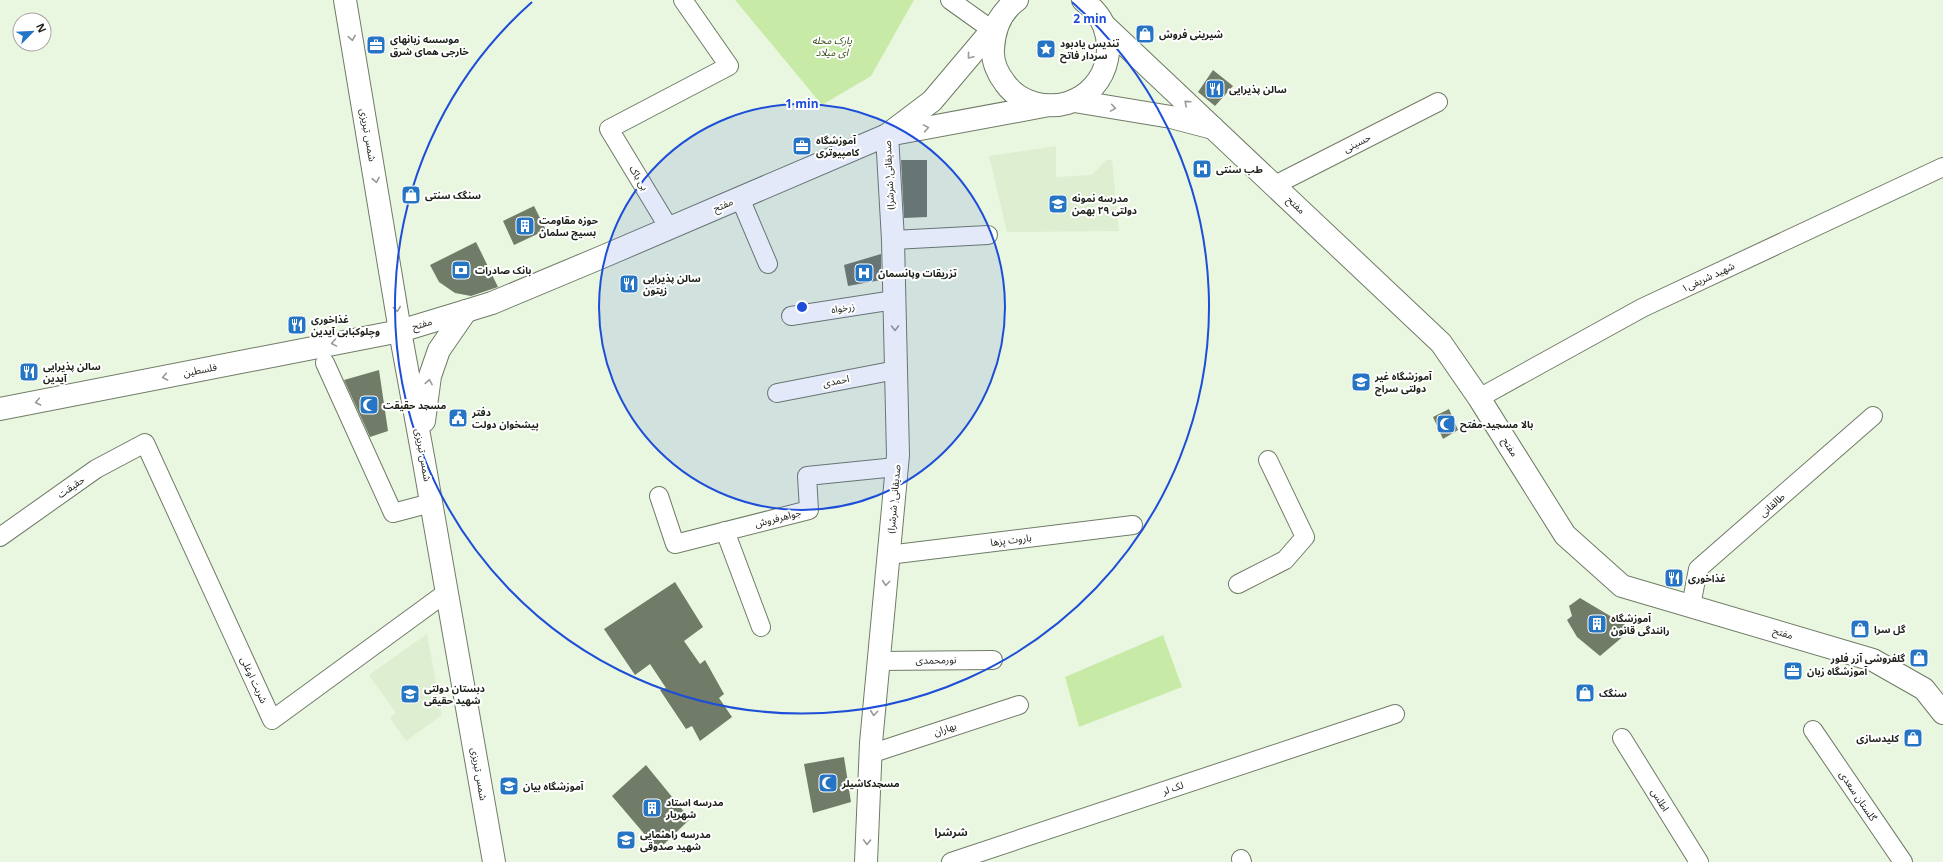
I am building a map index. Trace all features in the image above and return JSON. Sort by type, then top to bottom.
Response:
[{"type":"main road","name":"شمس تبریزی","points":[[345,0],[391,269],[400,331],[432,503],[494,862]]},
{"type":"main road","points":[[1083,0],[1095,11],[1104,25],[1216,129]]},
{"type":"main road","name":"مفتح","points":[[400,331],[492,303],[887,135],[932,101],[1004,15]]},
{"type":"main road","points":[[1004,15],[994,33],[992,53],[997,72],[1009,89],[1025,101],[1045,106]]},
{"type":"main road","points":[[887,135],[1045,106],[1060,106],[1074,101],[1089,91],[1101,77],[1107,60],[1108,42],[1104,25]]},
{"type":"main road","name":"مفتح","points":[[1074,101],[1171,117],[1216,129],[1441,342],[1479,398],[1565,535],[1622,586],[1873,660],[1924,689],[1943,713]]},
{"type":"main road","name":"(شرشرا )صدیقانی","points":[[866,862],[870,754],[896,467],[896,370],[887,135]]},
{"type":"main road","points":[[424,462],[424,417],[430,376],[439,350],[466,311]]},
{"type":"main road","name":"فلسطین","points":[[0,409],[400,331]]},
{"type":"street","name":"بی باک","points":[[669,228],[609,129],[729,66],[683,0]]},
{"type":"street","points":[[950,0],[1004,15]]},
{"type":"street","name":"حسینی","points":[[1275,185],[1438,102]]},
{"type":"street","name":"شهید شریفی۱","points":[[1479,398],[1642,308],[1943,167]]},
{"type":"street","points":[[740,198],[768,264]]},
{"type":"street","points":[[892,240],[988,235]]},
{"type":"street","name":"زرخواه","points":[[791,316],[894,300]]},
{"type":"street","points":[[325,362],[393,513],[432,503]]},
{"type":"street","name":"احمدی","points":[[777,393],[896,370]]},
{"type":"street","name":"طالقانی","points":[[1691,606],[1698,569],[1873,416]]},
{"type":"street","name":"حقیقت","points":[[2,530],[96,469],[145,443]]},
{"type":"street","name":"شربت اوغلی","points":[[145,443],[272,720],[447,592]]},
{"type":"street","points":[[1238,584],[1285,560],[1304,537],[1268,460]]},
{"type":"street","name":"جواهرفروش","points":[[659,496],[674,544],[809,510],[807,476],[896,467]]},
{"type":"street","name":"باروت پزها","points":[[888,555],[1133,525]]},
{"type":"street","points":[[725,531],[761,627]]},
{"type":"street","name":"نورمحمدی","points":[[878,661],[993,660]]},
{"type":"street","name":"بهاران","points":[[870,754],[1019,705]]},
{"type":"street","name":"لک لر","points":[[951,862],[1395,714]]},
{"type":"street","name":"گلستان سعدی","points":[[1813,730],[1903,862]]},
{"type":"street","name":"اطلس","points":[[1622,738],[1699,862]]},
{"type":"shaded area","name":"مدرسه نمونه دولتی ۲۹ بهمن","points":[[1056,146],[1056,177],[1092,175],[1106,160],[1112,160],[1119,231],[1007,232],[989,156]]},
{"type":"shaded area","name":"دبستان دولتی شهید حقیقی","points":[[427,634],[442,715],[406,741],[390,718],[396,713],[369,675]]},
{"type":"green space","name":"پارک محله ای میلاد","points":[[735,0],[914,0],[871,76],[822,105]]},
{"type":"green space","points":[[1163,635],[1182,687],[1079,727],[1065,677]]},
{"type":"building","name":"سالن پذیرایی","points":[[1213,70],[1233,86],[1215,106],[1198,92]]},
{"type":"building","points":[[901,160],[927,160],[927,217],[904,218]]},
{"type":"building","name":"حوزه مقاومت بسیج سلمان","points":[[534,206],[546,230],[514,245],[503,221]]},
{"type":"building","name":"بانک صادرات","points":[[476,242],[498,287],[471,296],[455,293],[439,282],[430,265]]},
{"type":"building","name":"تزریقات وپانسمان","points":[[881,254],[881,280],[848,286],[844,265]]},
{"type":"building","name":"مسجد حقیقت","points":[[379,370],[388,431],[370,437],[344,380]]},
{"type":"building","name":"بالا مسجید-مفتح","points":[[1449,409],[1458,430],[1443,439],[1433,417]]},
{"type":"building","points":[[675,582],[703,627],[684,641],[700,664],[705,660],[724,694],[719,698],[732,717],[700,741],[692,726],[686,729],[660,690],[666,688],[650,664],[635,675],[604,629]]},
{"type":"building","name":"آموزشگاه رانندگی قانون","points":[[1580,598],[1632,629],[1600,656],[1577,637],[1567,620],[1572,616],[1569,606]]},
{"type":"building","name":"مسجدکاشیلر","points":[[844,757],[851,802],[813,813],[804,764]]},
{"type":"building","name":"مدرسه استاد شهریار","points":[[646,765],[690,819],[658,850],[612,796]]},
{"type":"place","name":"شیرینی فروش","points":[[1145,34]]},
{"type":"place","name":"موسسه زبانهای خارجی همای شرق","points":[[376,45]]},
{"type":"place","name":"تندیس یادبود سردار فاتح","points":[[1046,49]]},
{"type":"place","name":"سالن پذیرایی","points":[[1215,89]]},
{"type":"place","name":"آموزشگاه کامپیوتری","points":[[802,146]]},
{"type":"place","name":"طب سنتی","points":[[1202,169]]},
{"type":"place","name":"سنگک سنتی","points":[[411,195]]},
{"type":"place","name":"مدرسه نمونه دولتی ۲۹ بهمن","points":[[1058,204]]},
{"type":"place","name":"حوزه مقاومت بسیج سلمان","points":[[525,226]]},
{"type":"place","name":"بانک صادرات","points":[[461,270]]},
{"type":"place","name":"تزریقات وپانسمان","points":[[864,273]]},
{"type":"place","name":"سالن پذیرایی زیتون","points":[[629,284]]},
{"type":"place","name":"غذاخوری وچلوکبابی آیدین","points":[[297,325]]},
{"type":"place","name":"سالن پذیرایی آیدین","points":[[29,372]]},
{"type":"place","name":"آموزشگاه غیر دولتی سراج","points":[[1361,382]]},
{"type":"place","name":"مسجد حقیقت","points":[[369,405]]},
{"type":"place","name":"دفتر پیشخوان دولت","points":[[458,418]]},
{"type":"place","name":"بالا مسجید-مفتح","points":[[1446,424]]},
{"type":"place","name":"غذاخوری","points":[[1674,578]]},
{"type":"place","name":"آموزشگاه رانندگی قانون","points":[[1597,624]]},
{"type":"place","name":"گل سرا","points":[[1860,629]]},
{"type":"place","name":"گلفروشی آزر فلور","points":[[1919,658]]},
{"type":"place","name":"آموزشگاه زبان","points":[[1793,671]]},
{"type":"place","name":"سنگک","points":[[1585,693]]},
{"type":"place","name":"دبستان دولتی شهید حقیقی","points":[[410,694]]},
{"type":"place","name":"کلیدسازی","points":[[1913,738]]},
{"type":"place","name":"مسجدکاشیلر","points":[[828,783]]},
{"type":"place","name":"آموزشگاه بیان","points":[[509,786]]},
{"type":"place","name":"مدرسه استاد شهریار","points":[[652,808]]},
{"type":"place","name":"مدرسه راهنمایی شهید صدوقی","points":[[626,840]]},
{"type":"district","name":"شرشرا","points":[[951,832]]}]
